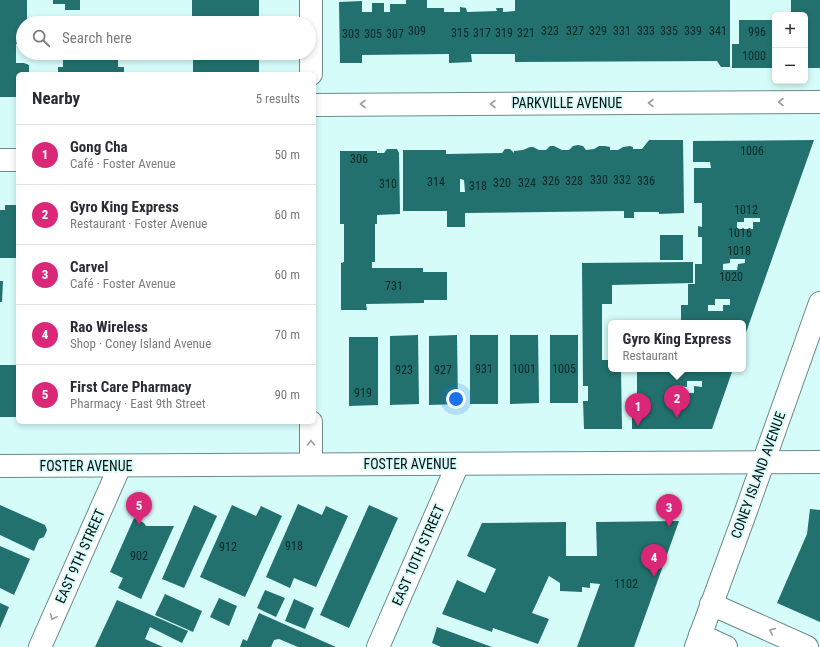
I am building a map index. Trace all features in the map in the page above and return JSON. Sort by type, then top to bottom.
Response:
[{"type":"street","points":[[311,0],[311,16]]},
{"type":"street","points":[[311,60],[311,72]]},
{"type":"street","name":"PARKVILLE AVENUE","points":[[316,105],[820,102]]},
{"type":"street","points":[[0,160],[16,160]]},
{"type":"street","name":"CONEY ISLAND AVENUE","points":[[698,641],[764,462],[820,303]]},
{"type":"street","points":[[311,424],[311,464]]},
{"type":"street","name":"FOSTER AVENUE","points":[[0,466],[820,462]]},
{"type":"street","name":"EAST 10TH STREET","points":[[378,647],[458,464]]},
{"type":"street","name":"EAST 9TH STREET","points":[[40,647],[120,466]]},
{"type":"street","points":[[711,604],[807,647]]},
{"type":"street","points":[[698,641],[726,647]]},
{"type":"building","points":[[0,0],[27,0],[27,16],[16,16],[16,63],[24,63],[29,65],[29,72],[16,72],[16,97],[0,97]]},
{"type":"building","points":[[53,0],[80,0],[80,10],[65,10],[65,4],[53,4]]},
{"type":"building","points":[[192,0],[259,0],[259,16],[192,16]]},
{"type":"building","points":[[406,0],[427,0],[427,8],[444,8],[444,12],[460,12],[460,7],[466,8],[467,12],[497,11],[496,8],[503,8],[503,12],[515,11],[515,0],[730,0],[730,67],[721,67],[717,61],[515,62],[515,54],[471,54],[472,62],[449,63],[449,54],[362,55],[362,63],[340,63],[339,2],[362,1],[362,12],[372,12],[372,3],[384,3],[384,12],[390,12],[390,4],[406,4]]},
{"type":"building","points":[[791,0],[820,0],[820,68],[808,68],[808,12],[791,12]]},
{"type":"building","points":[[739,20],[772,20],[772,68],[732,68],[732,44],[739,44]]},
{"type":"building","points":[[63,60],[118,60],[118,67],[124,67],[124,72],[58,72],[58,67],[63,67]]},
{"type":"building","points":[[193,60],[259,60],[259,72],[193,72]]},
{"type":"building","points":[[649,140],[683,140],[684,213],[659,214],[659,212],[634,212],[634,218],[624,218],[624,211],[465,213],[465,227],[447,227],[447,211],[403,211],[403,150],[446,150],[446,154],[502,153],[505,149],[510,149],[514,153],[514,151],[523,150],[530,147],[539,150],[546,150],[550,146],[554,146],[562,150],[569,150],[573,146],[578,145],[583,146],[586,150],[594,149],[599,146],[610,147],[610,150],[618,150],[623,147],[630,146],[633,147],[633,149],[642,149]],"holes":[[[460,179],[464,180],[465,192],[460,192]]]},
{"type":"building","points":[[814,140],[746,333],[746,320],[681,320],[681,305],[688,305],[688,284],[695,284],[695,264],[702,264],[702,237],[698,237],[698,226],[702,227],[702,203],[694,203],[694,168],[711,168],[710,162],[693,162],[693,141]],"holes":[[[744,218],[760,218],[760,222],[753,222],[753,229],[737,229],[737,222],[744,222]],[[730,259],[745,259],[745,263],[738,264],[737,270],[723,270],[723,264],[730,263]],[[715,299],[730,299],[730,305],[723,305],[723,311],[708,311],[708,305],[715,305]]]},
{"type":"building","points":[[387,149],[397,149],[399,153],[400,214],[377,215],[377,224],[375,224],[375,262],[372,262],[372,268],[423,268],[423,272],[447,272],[447,300],[424,300],[424,303],[366,304],[367,310],[341,310],[341,263],[344,262],[344,224],[340,224],[340,151],[377,151],[377,153],[384,153]]},
{"type":"building","points":[[5,205],[16,205],[16,258],[0,258],[0,210],[5,210]]},
{"type":"building","points":[[660,235],[683,235],[683,260],[660,260]]},
{"type":"building","points":[[693,262],[693,283],[612,285],[612,304],[602,304],[602,360],[608,360],[608,372],[621,372],[622,429],[584,429],[583,401],[588,401],[588,386],[583,386],[582,263]]},
{"type":"building","points":[[0,281],[3,281],[2,302],[0,302]]},
{"type":"building","points":[[418,335],[419,404],[390,405],[390,336]]},
{"type":"building","points":[[457,335],[458,404],[429,405],[429,336]]},
{"type":"building","points":[[470,335],[498,335],[498,404],[470,404]]},
{"type":"building","points":[[510,335],[538,335],[539,403],[510,404]]},
{"type":"building","points":[[550,335],[578,335],[578,403],[550,403]]},
{"type":"building","points":[[349,337],[378,337],[378,405],[349,406]]},
{"type":"building","points":[[0,365],[16,365],[16,417],[0,417]]},
{"type":"building","points":[[637,372],[732,372],[712,429],[632,429],[632,408],[637,408]],"holes":[[[687,381],[702,381],[702,387],[694,386],[694,393],[679,393],[679,386],[687,387]]]},
{"type":"building","points":[[298,504],[322,515],[326,506],[348,516],[316,587],[294,578],[290,588],[266,577]]},
{"type":"building","points":[[0,505],[45,525],[47,530],[44,537],[39,539],[34,551],[0,535]]},
{"type":"building","points":[[194,505],[217,516],[184,588],[162,579]]},
{"type":"building","points":[[232,505],[256,516],[261,506],[282,516],[245,597],[200,577]]},
{"type":"building","points":[[369,505],[398,518],[349,628],[320,615]]},
{"type":"building","points":[[810,509],[820,510],[820,622],[777,603],[807,534]]},
{"type":"building","points":[[134,518],[144,523],[146,526],[174,526],[141,599],[118,588],[123,578],[110,572]]},
{"type":"building","points":[[679,521],[634,647],[577,647],[600,584],[590,583],[590,588],[582,587],[582,592],[560,591],[560,583],[549,576],[532,613],[549,619],[538,644],[493,628],[492,632],[442,614],[457,580],[485,593],[496,569],[467,556],[482,523],[566,522],[566,556],[597,556],[596,522]]},
{"type":"building","points":[[0,546],[30,559],[14,595],[0,588]]},
{"type":"building","points":[[265,590],[285,598],[276,617],[257,608]]},
{"type":"building","points":[[165,594],[202,611],[193,632],[155,615]]},
{"type":"building","points":[[219,598],[237,606],[229,626],[210,617]]},
{"type":"building","points":[[294,599],[314,608],[305,629],[285,621]]},
{"type":"building","points":[[117,600],[188,631],[182,643],[150,627],[145,639],[163,647],[95,647]]},
{"type":"building","points":[[0,603],[9,607],[0,628]]},
{"type":"building","points":[[259,613],[336,647],[298,647],[279,639],[274,640],[271,647],[240,647],[243,639],[247,641]]},
{"type":"building","points":[[437,627],[492,647],[441,647],[432,643]]},
{"type":"place","name":"Gyro King Express","points":[[677,418]]},
{"type":"place","name":"Gong Cha","points":[[638,426]]},
{"type":"place","name":"First Care Pharmacy","points":[[139,525]]},
{"type":"place","name":"Carvel","points":[[669,527]]},
{"type":"place","name":"Rao Wireless","points":[[654,577]]}]
